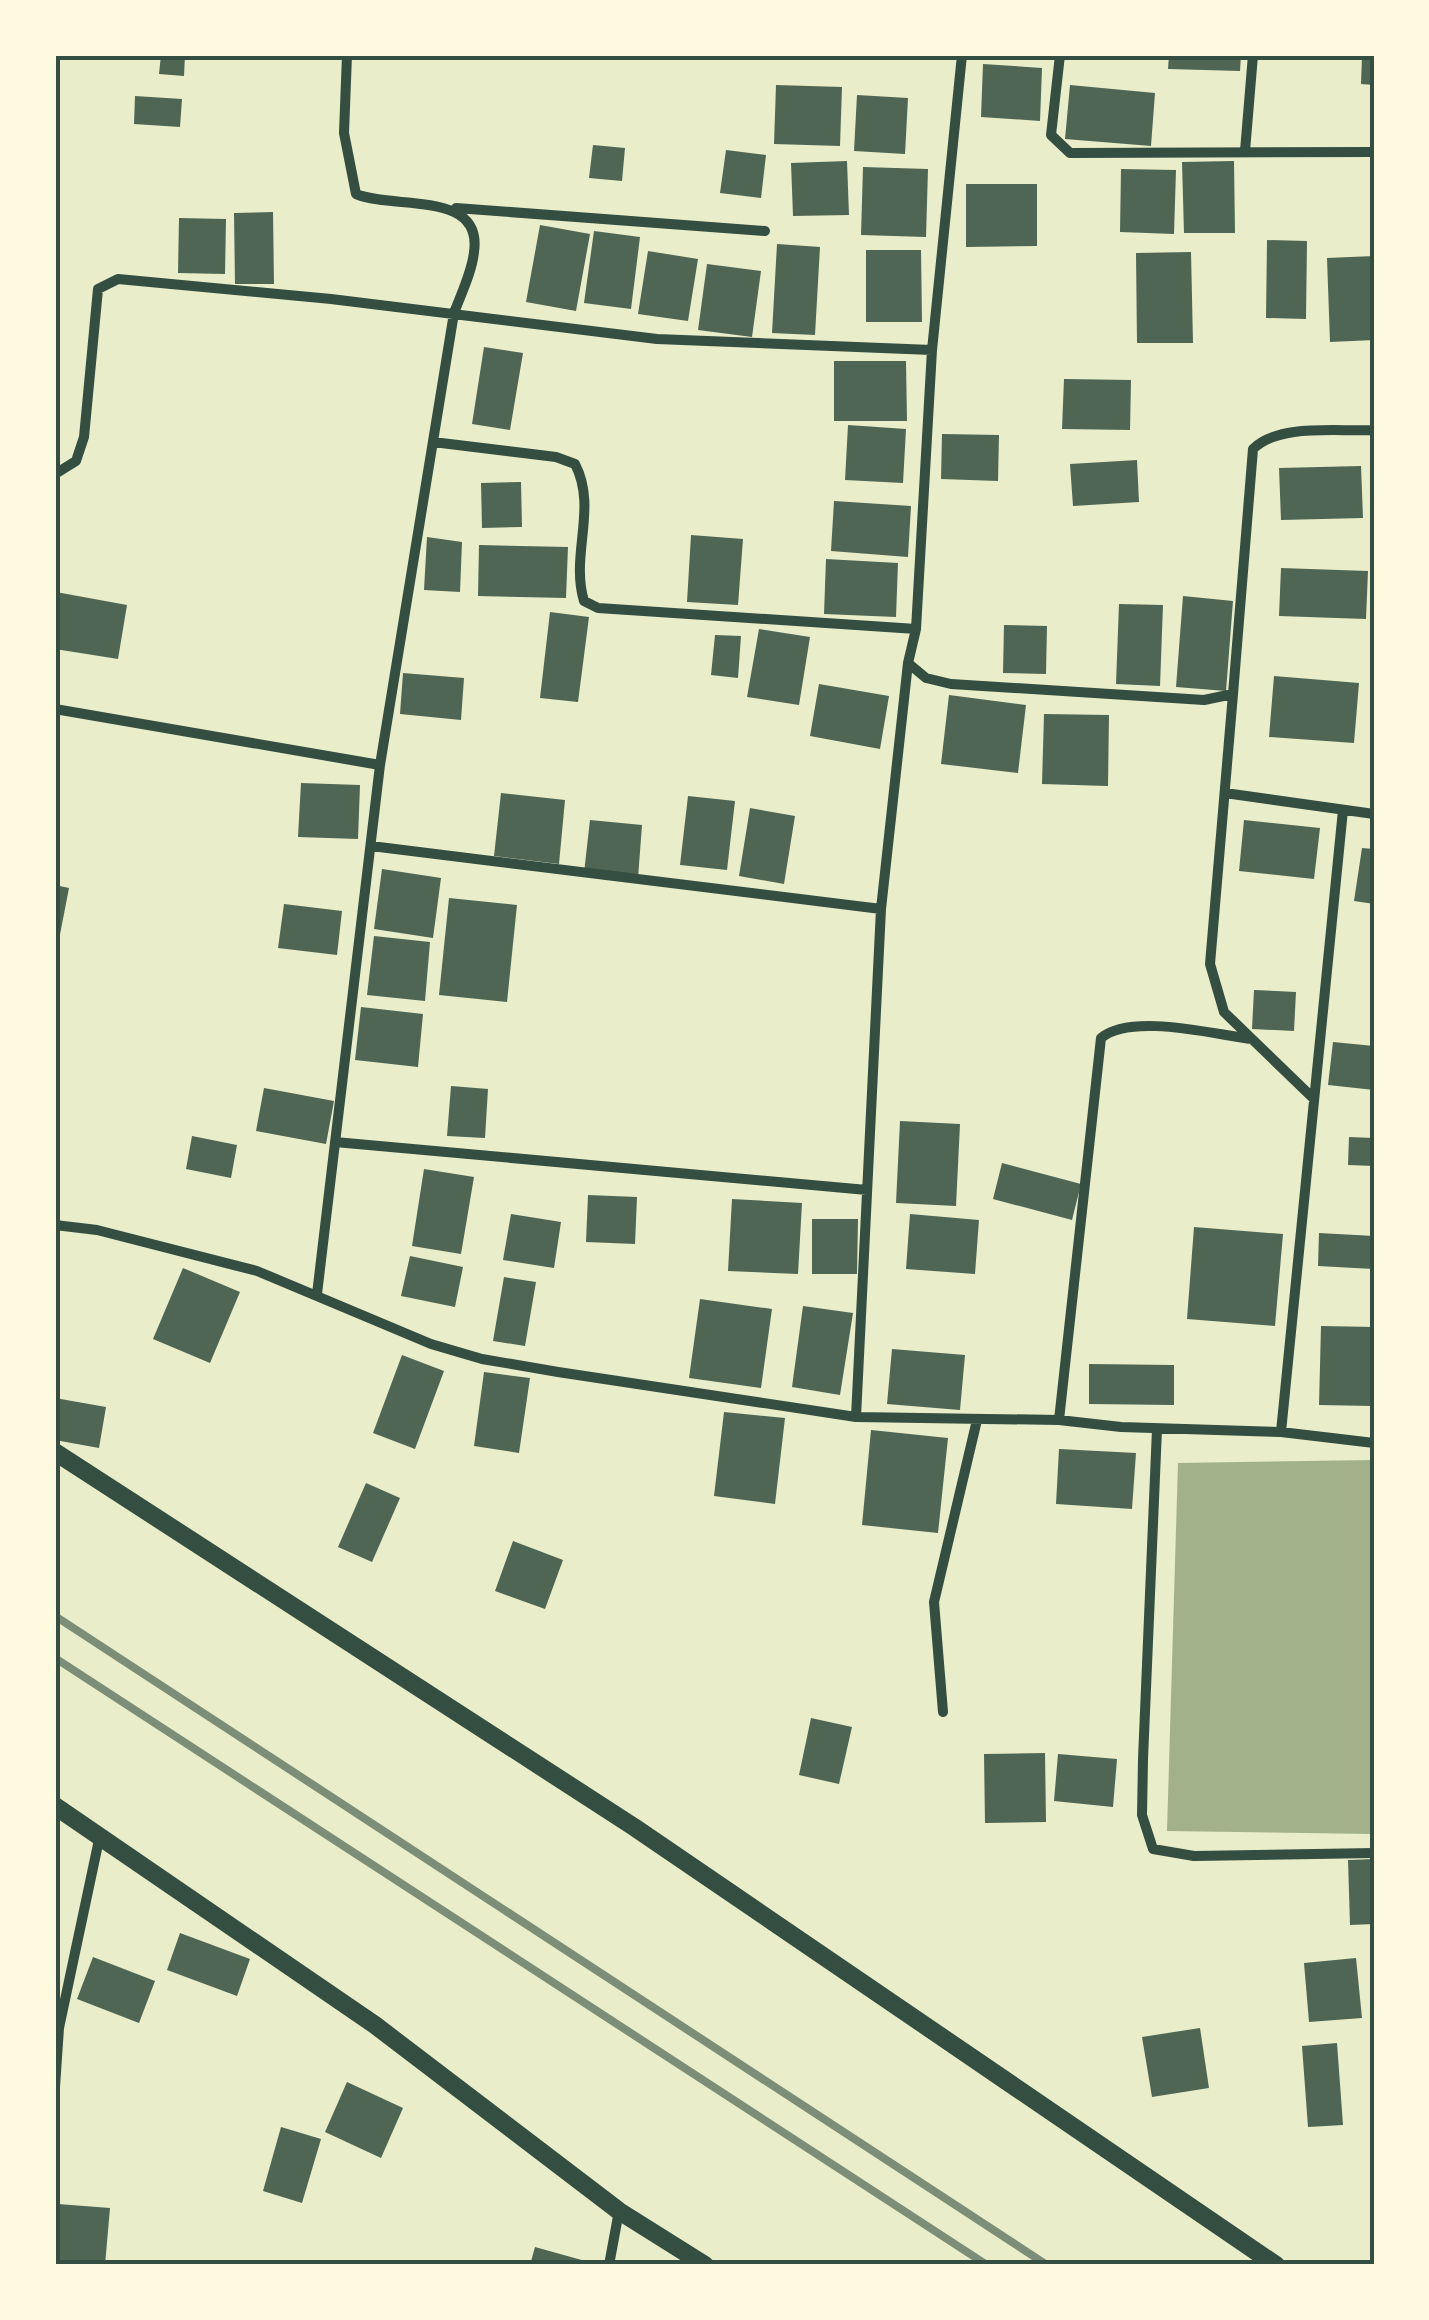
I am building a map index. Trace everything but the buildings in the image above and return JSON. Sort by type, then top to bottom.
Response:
[{"type":"street","points":[[346,55],[344,132],[356,194],[377,203],[764,231]]},
{"type":"street","points":[[856,1417],[881,909],[908,662],[916,628],[932,350],[962,55]]},
{"type":"street","points":[[1060,55],[1051,135],[1070,153],[1374,152]]},
{"type":"street","points":[[1245,150],[1252,55]]},
{"type":"street","points":[[317,1294],[380,765],[454,313],[474,253],[474,232],[463,213],[445,207]]},
{"type":"street","points":[[55,474],[76,461],[84,437],[98,289],[118,278],[454,313],[657,339],[932,350]]},
{"type":"street","points":[[1314,1100],[1224,1012],[1210,964],[1253,449],[1264,438],[1280,434],[1374,430]]},
{"type":"street","points":[[434,442],[556,457],[575,464],[586,500],[578,580],[584,601],[598,608],[916,628]]},
{"type":"street","points":[[908,662],[926,678],[952,684],[1204,700],[1233,694]]},
{"type":"street","points":[[55,708],[380,765]]},
{"type":"street","points":[[1225,793],[1374,814]]},
{"type":"street","points":[[1281,1432],[1342,810]]},
{"type":"street","points":[[370,846],[881,909]]},
{"type":"street","points":[[1059,1420],[1101,1038],[1116,1026],[1138,1026],[1252,1039]]},
{"type":"street","points":[[335,1142],[867,1190]]},
{"type":"street","points":[[55,1225],[97,1230],[257,1271],[431,1344],[482,1360],[856,1417],[1059,1420],[1373,1440]]},
{"type":"street","points":[[943,1712],[934,1602],[977,1420]]},
{"type":"street","points":[[1157,1429],[1142,1759],[1142,1815],[1153,1849],[1194,1856],[1374,1853]]},
{"type":"street","points":[[55,1452],[634,1827],[1276,2265]]},
{"type":"street","points":[[55,1806],[375,2026],[620,2211],[705,2265]]},
{"type":"street","points":[[55,2086],[58,2028],[100,1834]]},
{"type":"street","points":[[609,2265],[620,2211]]},
{"type":"shaded area","points":[[1374,1460],[1374,1834],[1167,1831],[1178,1463]]},
{"type":"railway","points":[[55,1616],[1047,2265]]},
{"type":"railway","points":[[55,1658],[987,2265]]}]
